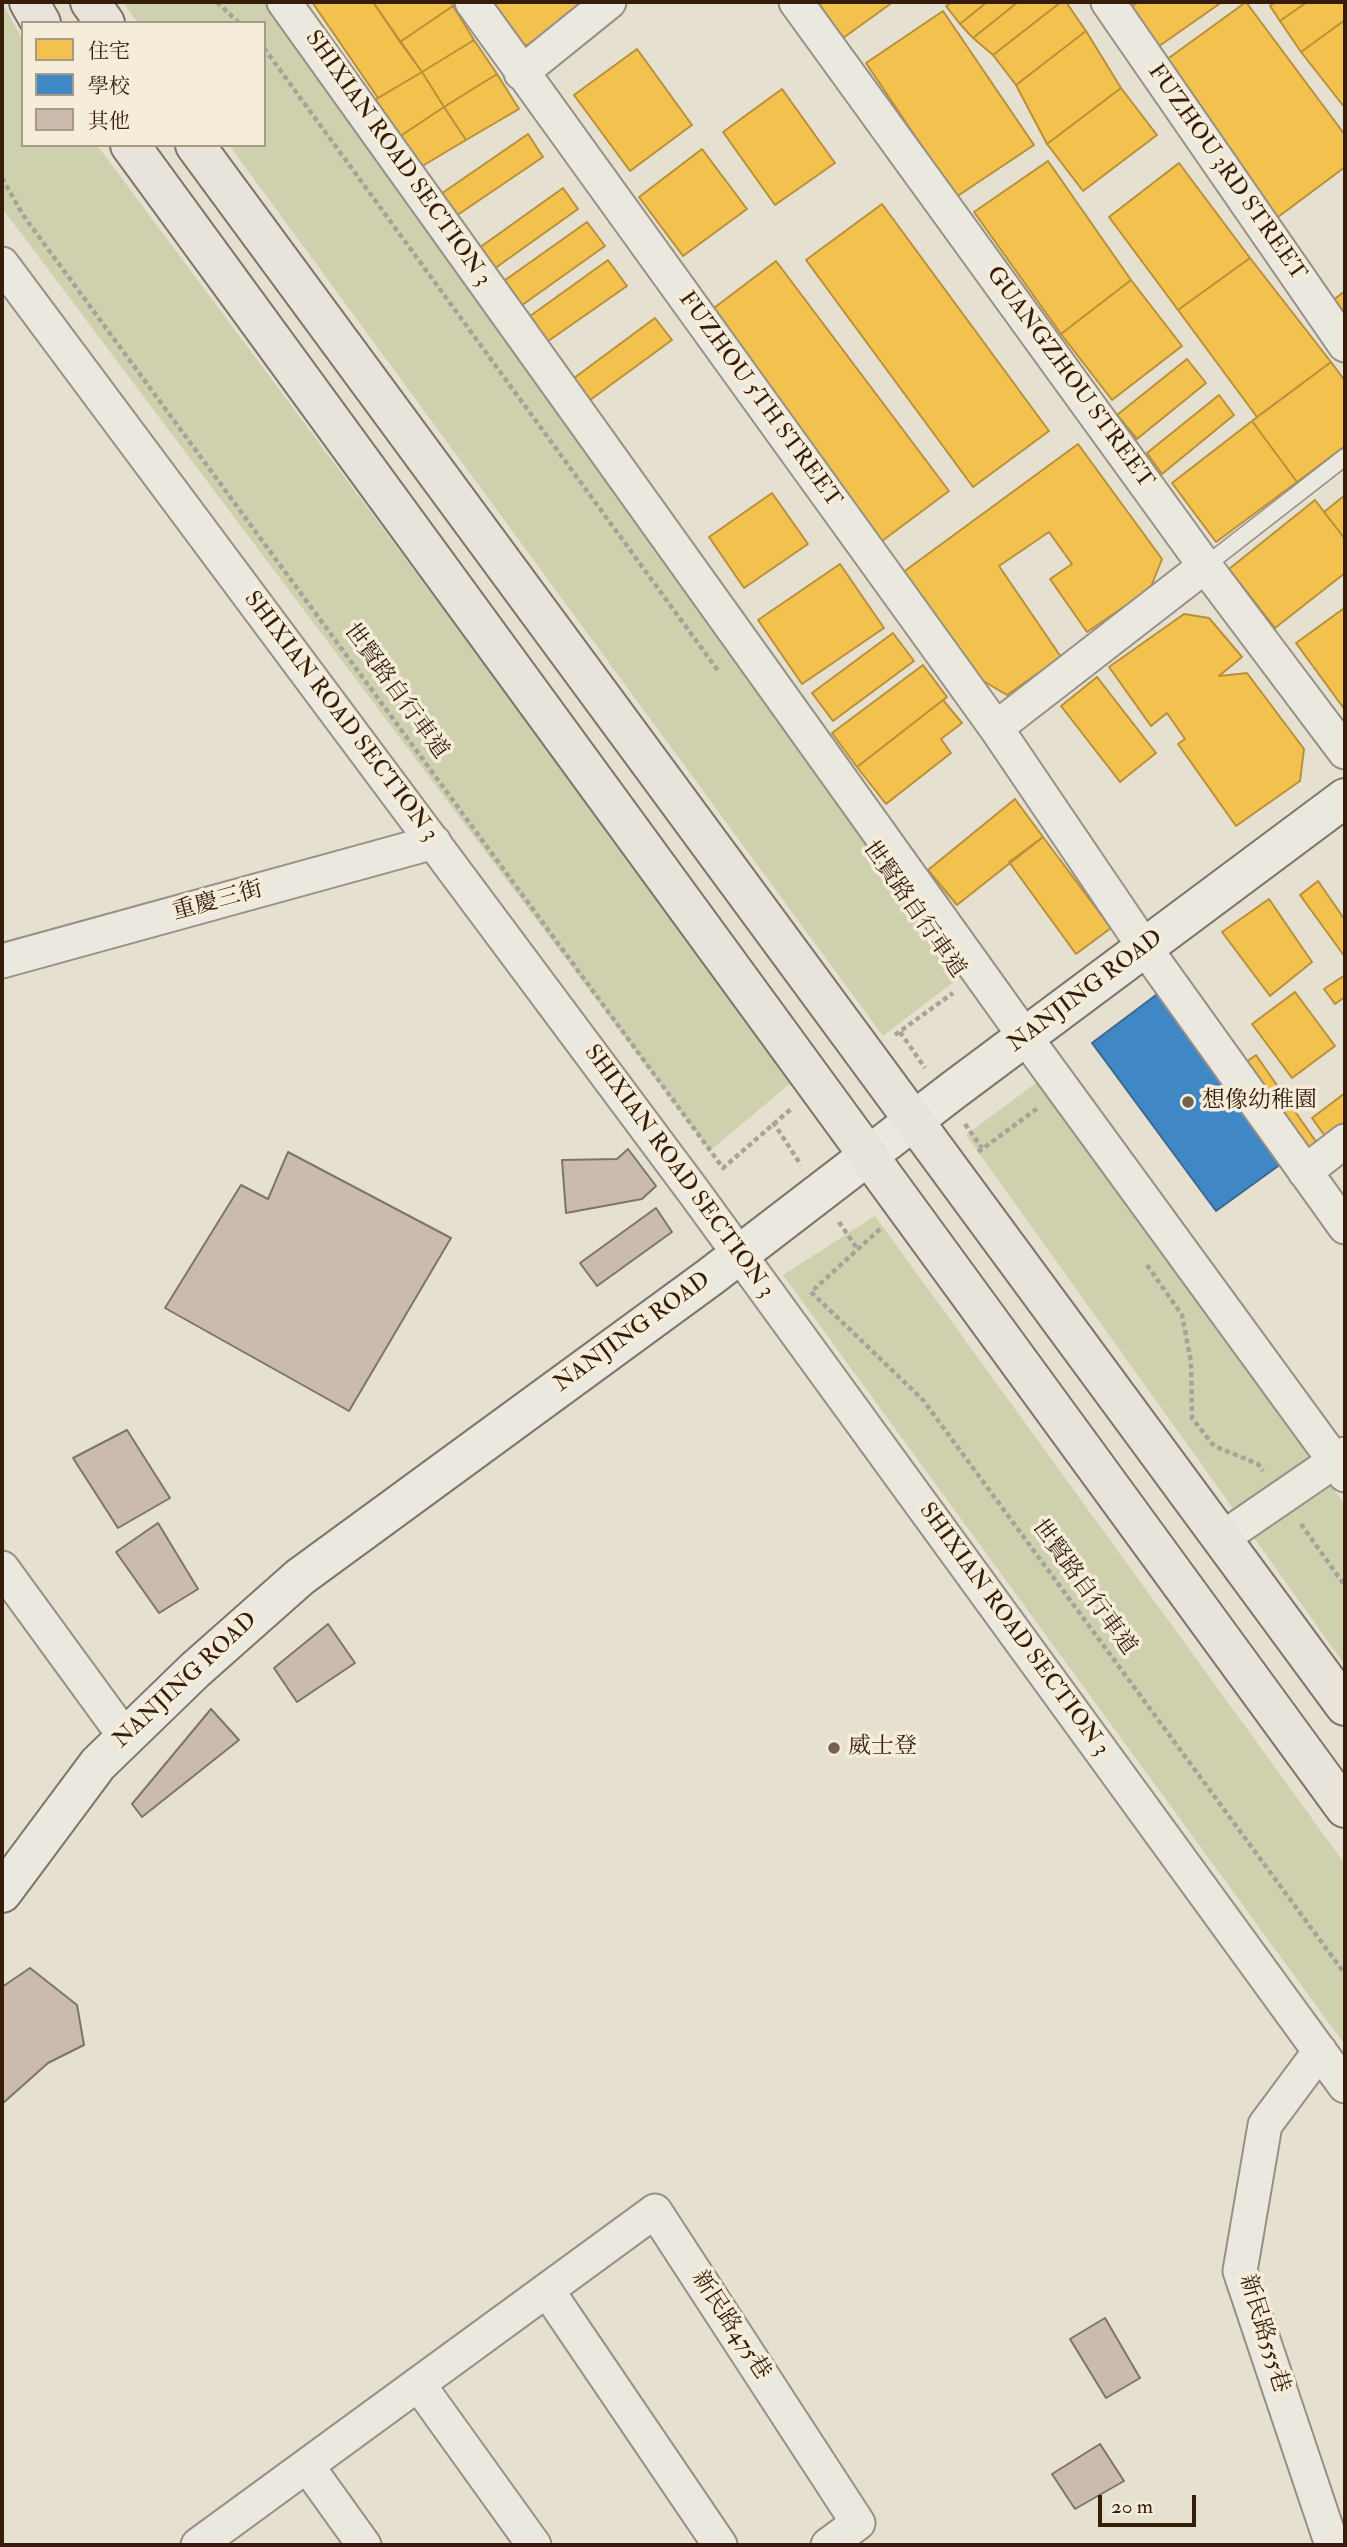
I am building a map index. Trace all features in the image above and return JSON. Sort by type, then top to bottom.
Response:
[{"type":"main road","points":[[29,2],[40,21]]},
{"type":"main road","points":[[90,2],[104,21]]},
{"type":"main road","points":[[131,147],[1345,1808]]},
{"type":"main road","points":[[196,147],[913,1123],[1224,1537],[1345,1706]]},
{"type":"street","name":"SHIXIAN ROAD SECTION 3","points":[[284,2],[1026,1038],[1342,1463]]},
{"type":"street","name":"FUZHOU 5TH STREET","points":[[472,2],[996,728],[1145,948],[1345,1227]]},
{"type":"street","points":[[521,72],[609,2]]},
{"type":"street","name":"GUANGZHOU STREET","points":[[796,2],[1205,566],[1345,752]]},
{"type":"street","name":"FUZHOU 3RD STREET","points":[[1108,2],[1345,345]]},
{"type":"street","name":"SHIXIAN ROAD SECTION 3","points":[[2,264],[739,1254],[1345,2087]]},
{"type":"street","points":[[996,728],[1205,566]]},
{"type":"street","name":"NANJING ROAD","points":[[2,1893],[98,1764],[195,1670],[300,1577],[739,1254],[1345,798]]},
{"type":"street","name":"重慶三街","points":[[2,961],[434,842]]},
{"type":"street","points":[[1305,1172],[1345,1141]]},
{"type":"street","points":[[1224,1537],[1282,1498],[1342,1463]]},
{"type":"street","points":[[2,1568],[125,1738]]},
{"type":"street","name":"新民路555巷","points":[[1320,2051],[1265,2125],[1240,2271],[1332,2545]]},
{"type":"street","name":"新民路475巷","points":[[198,2545],[655,2211],[858,2523],[828,2545]]},
{"type":"street","points":[[547,2290],[720,2545]]},
{"type":"street","points":[[419,2385],[534,2545]]},
{"type":"street","points":[[308,2467],[364,2545]]},
{"type":"lane","points":[[1205,566],[1345,457]]},
{"type":"path","points":[[217,2],[237,21]]},
{"type":"path","points":[[266,51],[724,679]]},
{"type":"path","name":"世賢路自行車道","points":[[2,178],[23,215],[723,1168],[772,1122]]},
{"type":"path","name":"世賢路自行車道","points":[[900,1032],[953,993],[945,982]]},
{"type":"path","points":[[982,1149],[1037,1108],[1045,1118]]},
{"type":"path","name":"世賢路自行車道","points":[[856,1247],[811,1292],[923,1400],[1345,1973]]},
{"type":"path","points":[[1144,1260],[1182,1315],[1191,1362],[1192,1418],[1214,1446],[1258,1464],[1345,1586]]},
{"type":"green space","points":[[2,2],[21,37],[21,147],[98,147],[794,1080],[710,1151],[2,208]]},
{"type":"green space","points":[[123,2],[271,2],[960,977],[883,1036],[230,147],[266,147],[266,21],[137,21]]},
{"type":"green space","points":[[1040,1080],[1345,1505],[1345,1665],[966,1135]]},
{"type":"green space","points":[[875,1216],[1345,1864],[1345,2045],[783,1275]]},
{"type":"building: 住宅","points":[[312,2],[373,2],[422,72],[378,98]]},
{"type":"building: 住宅","points":[[373,2],[451,2],[453,6],[400,42]]},
{"type":"building: 住宅","points":[[487,2],[599,2],[542,50],[520,43]]},
{"type":"building: 住宅","points":[[809,2],[893,2],[839,41]]},
{"type":"building: 住宅","points":[[952,2],[987,2],[960,24],[946,6]]},
{"type":"building: 住宅","points":[[987,2],[1018,2],[973,38],[960,24]]},
{"type":"building: 住宅","points":[[1018,2],[1061,2],[993,55],[973,38]]},
{"type":"building: 住宅","points":[[1061,2],[1066,2],[1086,31],[1016,85],[993,55]]},
{"type":"building: 住宅","points":[[1138,2],[1222,2],[1145,56],[1117,17]]},
{"type":"building: 住宅","points":[[1246,2],[1345,135],[1345,167],[1270,223],[1155,68]]},
{"type":"building: 住宅","points":[[1276,2],[1307,2],[1280,21],[1270,6]]},
{"type":"building: 住宅","points":[[1307,2],[1345,2],[1345,20],[1301,52],[1280,21]]},
{"type":"building: 住宅","points":[[453,6],[474,40],[422,72],[400,42]]},
{"type":"building: 住宅","points":[[943,11],[1034,145],[956,197],[866,63]]},
{"type":"building: 住宅","points":[[1345,20],[1345,108],[1301,52]]},
{"type":"building: 住宅","points":[[1086,31],[1121,88],[1047,144],[1016,85]]},
{"type":"building: 住宅","points":[[474,40],[497,74],[444,107],[422,72]]},
{"type":"building: 住宅","points":[[637,49],[692,125],[630,171],[574,95]]},
{"type":"building: 住宅","points":[[422,72],[444,107],[393,141],[368,104]]},
{"type":"building: 住宅","points":[[497,74],[519,109],[466,140],[444,107]]},
{"type":"building: 住宅","points":[[1121,88],[1157,135],[1083,191],[1047,144]]},
{"type":"building: 住宅","points":[[782,89],[835,163],[775,205],[723,132]]},
{"type":"building: 住宅","points":[[444,107],[466,140],[414,171],[393,141]]},
{"type":"building: 住宅","points":[[528,134],[543,157],[453,218],[438,196]]},
{"type":"building: 住宅","points":[[702,149],[747,209],[683,256],[639,197]]},
{"type":"building: 住宅","points":[[1048,161],[1131,280],[1061,334],[974,212]]},
{"type":"building: 住宅","points":[[1179,163],[1250,258],[1178,310],[1109,217]]},
{"type":"building: 住宅","points":[[563,188],[578,209],[494,269],[479,248]]},
{"type":"building: 住宅","points":[[882,204],[1049,431],[973,487],[806,260]]},
{"type":"building: 住宅","points":[[587,222],[605,246],[518,308],[501,283]]},
{"type":"building: 住宅","points":[[1250,258],[1331,362],[1257,417],[1178,310]]},
{"type":"building: 住宅","points":[[608,260],[627,286],[544,344],[526,319]]},
{"type":"building: 住宅","points":[[776,261],[949,491],[878,544],[706,314]]},
{"type":"building: 住宅","points":[[1131,280],[1182,346],[1112,400],[1061,334]]},
{"type":"building: 住宅","points":[[1345,291],[1345,328],[1327,305]]},
{"type":"building: 住宅","points":[[655,318],[672,340],[586,403],[570,381]]},
{"type":"building: 住宅","points":[[1187,359],[1206,383],[1137,439],[1117,415]]},
{"type":"building: 住宅","points":[[1331,362],[1345,381],[1345,446],[1297,482],[1252,421]]},
{"type":"building: 住宅","points":[[1219,395],[1234,415],[1162,474],[1147,453]]},
{"type":"building: 住宅","points":[[1252,421],[1297,482],[1216,542],[1172,483]]},
{"type":"building: 住宅","points":[[1078,444],[1162,559],[1150,589],[1087,632],[1050,579],[1072,564],[1049,532],[999,566],[1061,657],[1007,695],[980,679],[902,573]]},
{"type":"building: 住宅","points":[[772,493],[808,544],[744,588],[709,537]]},
{"type":"building: 住宅","points":[[1345,495],[1345,539],[1324,512]]},
{"type":"building: 住宅","points":[[1315,500],[1345,539],[1345,573],[1275,628],[1229,569]]},
{"type":"building: 住宅","points":[[840,564],[884,628],[802,684],[758,620]]},
{"type":"building: 住宅","points":[[1343,609],[1345,612],[1345,710],[1296,643]]},
{"type":"building: 住宅","points":[[1184,614],[1209,618],[1242,657],[1219,676],[1247,673],[1304,749],[1300,781],[1236,826],[1178,744],[1185,739],[1167,713],[1151,726],[1109,667]]},
{"type":"building: 住宅","points":[[893,633],[914,661],[833,721],[812,693]]},
{"type":"building: 住宅","points":[[923,665],[947,697],[857,767],[832,733]]},
{"type":"building: 住宅","points":[[1097,677],[1156,753],[1120,782],[1061,706]]},
{"type":"building: 住宅","points":[[943,700],[962,723],[941,739],[951,753],[886,804],[857,767]]},
{"type":"building: 住宅","points":[[1015,799],[1043,837],[957,905],[928,870]]},
{"type":"building: 住宅","points":[[1043,837],[1111,928],[1076,954],[1009,862]]},
{"type":"building: 住宅","points":[[1318,881],[1345,920],[1345,957],[1300,895]]},
{"type":"building: 住宅","points":[[1269,899],[1312,962],[1270,996],[1222,932]]},
{"type":"building: 住宅","points":[[1345,975],[1345,997],[1335,1004],[1324,989]]},
{"type":"building: 住宅","points":[[1295,992],[1335,1046],[1292,1078],[1252,1024]]},
{"type":"building: 住宅","points":[[1256,1055],[1319,1146],[1299,1160],[1236,1069]]},
{"type":"building: 住宅","points":[[1345,1093],[1345,1125],[1327,1139],[1312,1118]]},
{"type":"building: 學校","name":"想像幼稚園","points":[[1160,992],[1285,1161],[1216,1211],[1092,1043]]},
{"type":"building: 其他","points":[[628,1149],[656,1186],[642,1199],[566,1213],[562,1160],[617,1159]]},
{"type":"building: 其他","points":[[288,1152],[451,1238],[349,1411],[165,1308],[241,1185],[268,1199]]},
{"type":"building: 其他","points":[[656,1208],[672,1232],[597,1286],[580,1263]]},
{"type":"building: 其他","points":[[127,1430],[170,1498],[118,1528],[73,1458]]},
{"type":"building: 其他","points":[[158,1523],[198,1589],[159,1613],[116,1552]]},
{"type":"building: 其他","points":[[328,1624],[355,1663],[297,1702],[274,1668]]},
{"type":"building: 其他","points":[[211,1709],[239,1740],[142,1817],[132,1804]]},
{"type":"building: 其他","points":[[30,1968],[77,2005],[84,2045],[48,2063],[2,2104],[2,1987]]},
{"type":"building: 其他","points":[[1105,2318],[1140,2378],[1106,2398],[1070,2339]]},
{"type":"building: 其他","points":[[1100,2444],[1124,2481],[1075,2509],[1052,2474]]},
{"type":"place","name":"想像幼稚園","points":[[1188,1102]]},
{"type":"place","name":"威士登","points":[[834,1748]]}]
